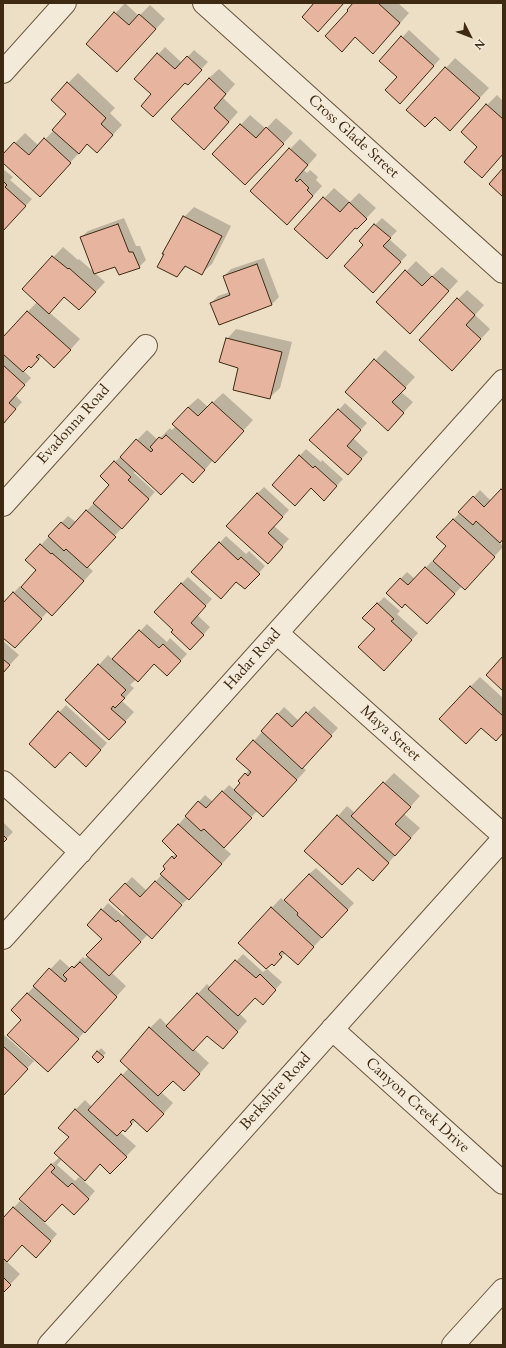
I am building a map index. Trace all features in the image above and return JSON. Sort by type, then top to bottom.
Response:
[{"type":"street","points":[[3,72],[65,3]]},
{"type":"street","name":"Cross Glade Street","points":[[204,3],[503,272]]},
{"type":"street","name":"Evadonna Road","points":[[3,505],[146,346]]},
{"type":"street","name":"Hadar Road","points":[[3,938],[503,381]]},
{"type":"street","name":"Maya Street","points":[[277,632],[503,835]]},
{"type":"street","points":[[3,782],[80,852]]},
{"type":"street","name":"Berkshire Road","points":[[49,1345],[503,839]]},
{"type":"street","name":"Canyon Creek Drive","points":[[332,1029],[503,1183]]},
{"type":"street","points":[[453,1345],[503,1290]]},
{"type":"building","points":[[314,3],[344,3],[318,32],[302,17]]},
{"type":"building","points":[[353,3],[378,3],[400,23],[373,54],[355,37],[342,52],[325,36],[348,11],[347,10]]},
{"type":"building","points":[[114,12],[129,25],[139,14],[156,29],[117,72],[86,44]]},
{"type":"building","points":[[401,36],[434,66],[400,104],[385,90],[397,77],[379,61]]},
{"type":"building","points":[[157,53],[175,69],[187,56],[202,70],[188,85],[185,83],[153,117],[141,106],[151,94],[134,79]]},
{"type":"building","points":[[445,67],[480,98],[450,131],[435,117],[425,127],[406,110]]},
{"type":"building","points":[[209,78],[226,94],[214,108],[229,122],[204,150],[171,119]]},
{"type":"building","points":[[67,82],[106,118],[101,124],[113,135],[97,153],[87,144],[79,154],[52,130],[66,114],[51,100]]},
{"type":"building","points":[[486,104],[503,119],[503,154],[482,178],[464,162],[477,147],[461,132]]},
{"type":"building","points":[[240,124],[256,138],[266,127],[284,144],[245,185],[212,154]]},
{"type":"building","points":[[44,138],[71,163],[40,197],[3,163],[3,154],[14,142],[29,155]]},
{"type":"building","points":[[289,148],[308,165],[295,180],[297,182],[300,179],[309,188],[307,190],[313,196],[287,225],[250,191]]},
{"type":"building","points":[[503,168],[503,197],[489,184]]},
{"type":"building","points":[[3,181],[7,185],[5,187],[26,206],[3,231]]},
{"type":"building","points":[[323,197],[340,212],[349,202],[367,219],[357,229],[355,228],[327,259],[294,229]]},
{"type":"building","points":[[183,216],[222,236],[202,275],[185,266],[177,277],[157,267],[164,254],[162,254]]},
{"type":"building","points":[[118,224],[129,252],[133,252],[140,268],[119,275],[115,267],[94,274],[80,237]]},
{"type":"building","points":[[374,224],[391,238],[383,246],[401,262],[373,293],[344,266],[363,245],[359,241]]},
{"type":"building","points":[[52,256],[68,269],[69,268],[96,292],[79,310],[64,297],[49,314],[22,289]]},
{"type":"building","points":[[257,264],[272,305],[219,325],[210,303],[230,295],[223,276]]},
{"type":"building","points":[[405,270],[422,286],[432,276],[449,291],[410,334],[376,302]]},
{"type":"building","points":[[457,298],[475,315],[466,325],[481,339],[452,371],[419,340]]},
{"type":"building","points":[[27,311],[71,350],[54,368],[39,354],[36,357],[39,359],[31,368],[29,366],[23,372],[3,354],[3,337]]},
{"type":"building","points":[[226,338],[282,352],[270,399],[233,390],[238,368],[219,362]]},
{"type":"building","points":[[374,359],[406,388],[392,402],[404,413],[388,431],[345,392]]},
{"type":"building","points":[[3,365],[25,385],[9,403],[16,409],[3,424]]},
{"type":"building","points":[[212,402],[244,431],[215,463],[172,424],[188,407],[198,416]]},
{"type":"building","points":[[338,409],[361,430],[347,446],[362,459],[348,475],[309,440]]},
{"type":"building","points":[[166,435],[205,470],[193,483],[182,473],[161,495],[120,457],[136,439],[151,452],[153,450],[150,447],[159,437],[162,439]]},
{"type":"building","points":[[299,455],[313,468],[315,466],[337,486],[324,501],[311,488],[295,506],[272,485]]},
{"type":"building","points":[[114,461],[131,477],[128,480],[149,499],[122,529],[93,503],[109,485],[100,476]]},
{"type":"building","points":[[501,489],[503,491],[503,539],[500,543],[476,521],[473,525],[458,512],[473,496],[484,507]]},
{"type":"building","points":[[257,493],[283,517],[268,533],[283,547],[268,564],[226,526]]},
{"type":"building","points":[[86,510],[116,537],[87,568],[66,549],[64,551],[48,536],[61,522],[69,529]]},
{"type":"building","points":[[453,519],[495,557],[465,590],[433,561],[446,546],[436,537]]},
{"type":"building","points":[[219,542],[238,560],[241,557],[260,574],[245,589],[236,582],[221,599],[191,572]]},
{"type":"building","points":[[40,544],[84,581],[52,616],[21,587],[36,570],[25,560]]},
{"type":"building","points":[[425,567],[455,594],[427,624],[405,604],[402,608],[386,593],[400,578],[408,585]]},
{"type":"building","points":[[181,583],[206,606],[191,623],[204,635],[190,650],[171,632],[173,630],[154,612]]},
{"type":"building","points":[[13,592],[42,619],[15,648],[3,638],[3,603]]},
{"type":"building","points":[[377,603],[394,619],[391,621],[412,640],[384,671],[358,647],[375,629],[362,618]]},
{"type":"building","points":[[139,630],[159,648],[163,644],[181,661],[167,676],[154,664],[138,682],[112,659]]},
{"type":"building","points":[[503,656],[503,691],[486,675]]},
{"type":"building","points":[[3,659],[10,665],[3,673]]},
{"type":"building","points":[[98,664],[126,690],[121,695],[125,698],[115,708],[113,706],[111,709],[126,722],[109,740],[65,700]]},
{"type":"building","points":[[470,686],[503,716],[503,733],[496,741],[481,728],[466,744],[439,719]]},
{"type":"building","points":[[58,711],[101,750],[86,767],[70,752],[55,768],[29,744]]},
{"type":"building","points":[[306,712],[332,736],[302,769],[261,731],[277,713],[292,727]]},
{"type":"building","points":[[253,740],[297,780],[263,817],[234,790],[240,783],[238,781],[245,773],[248,776],[251,772],[236,759]]},
{"type":"building","points":[[383,782],[411,807],[395,824],[411,838],[395,856],[351,816]]},
{"type":"building","points":[[222,791],[252,818],[224,848],[204,829],[201,831],[185,816],[198,801],[206,808]]},
{"type":"building","points":[[337,815],[389,863],[373,881],[358,868],[342,885],[304,851]]},
{"type":"building","points":[[178,824],[222,864],[189,900],[160,874],[165,869],[163,866],[172,856],[174,859],[177,856],[162,841]]},
{"type":"building","points":[[3,835],[7,839],[3,843]]},
{"type":"building","points":[[309,874],[348,910],[322,938],[297,915],[298,913],[284,900]]},
{"type":"building","points":[[155,881],[182,905],[152,939],[109,900],[125,883],[140,897]]},
{"type":"building","points":[[271,907],[314,947],[298,965],[282,951],[279,954],[282,957],[274,966],[272,964],[266,969],[238,943]]},
{"type":"building","points":[[101,909],[116,922],[118,920],[141,942],[109,976],[86,955],[102,939],[87,925]]},
{"type":"building","points":[[235,960],[256,978],[260,974],[276,990],[263,1005],[255,998],[238,1016],[208,989]]},
{"type":"building","points":[[80,962],[117,997],[85,1033],[33,986],[49,968],[65,982],[67,979],[63,975],[72,966],[74,968]]},
{"type":"building","points":[[27,993],[79,1039],[48,1072],[7,1035],[21,1020],[11,1010]]},
{"type":"building","points":[[197,993],[238,1032],[223,1049],[207,1036],[193,1051],[166,1026]]},
{"type":"building","points":[[149,1027],[200,1074],[184,1091],[173,1081],[158,1096],[120,1061]]},
{"type":"building","points":[[3,1046],[28,1069],[3,1096]]},
{"type":"building","points":[[97,1051],[104,1057],[98,1063],[92,1057]]},
{"type":"building","points":[[121,1074],[164,1114],[147,1132],[133,1119],[130,1122],[132,1124],[125,1132],[123,1130],[117,1136],[88,1110]]},
{"type":"building","points":[[75,1109],[127,1157],[110,1174],[100,1164],[85,1181],[54,1153],[69,1137],[58,1128]]},
{"type":"building","points":[[51,1164],[55,1168],[51,1172],[68,1187],[72,1183],[89,1199],[74,1215],[62,1204],[45,1222],[19,1199]]},
{"type":"building","points":[[13,1207],[51,1241],[36,1258],[22,1245],[7,1262],[3,1258],[3,1218]]},
{"type":"building","points":[[3,1277],[11,1285],[3,1293]]}]
